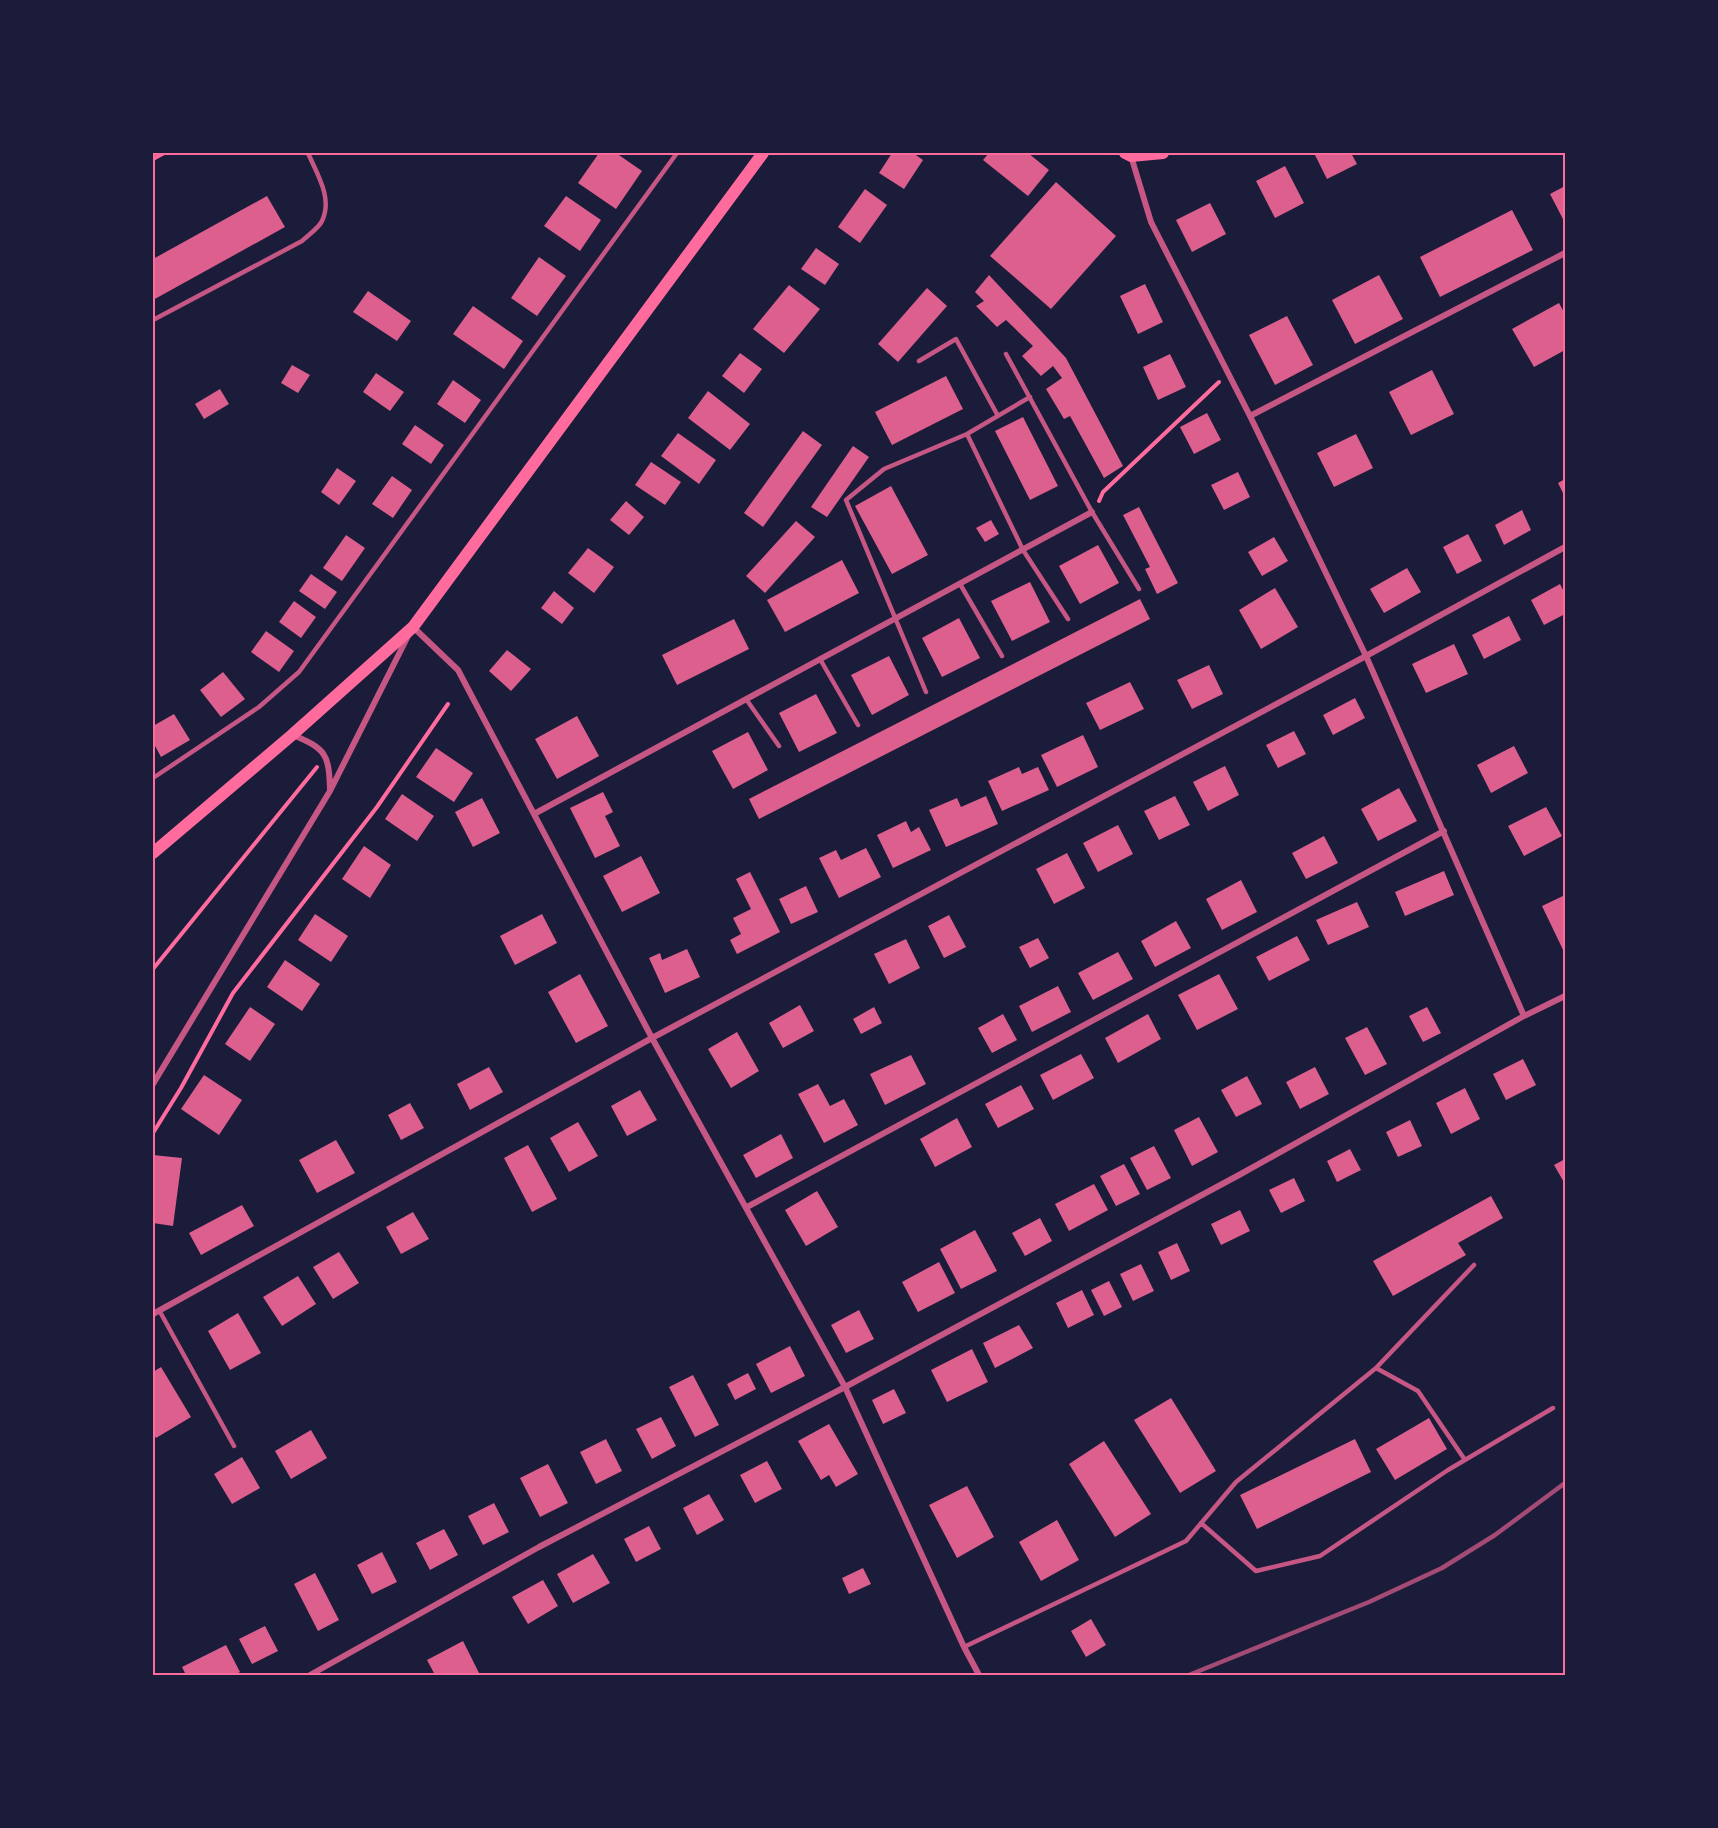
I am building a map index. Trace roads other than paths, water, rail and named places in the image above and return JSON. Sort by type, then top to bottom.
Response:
[{"type":"main road","points":[[153,853],[292,735],[413,627],[763,153]]},
{"type":"main road","points":[[1130,154],[1163,153]]},
{"type":"street","points":[[1130,154],[1151,222],[1229,373],[1366,656],[1524,1016]]},
{"type":"street","points":[[1250,416],[1565,253]]},
{"type":"street","points":[[534,814],[1092,512]]},
{"type":"street","points":[[156,1312],[652,1038],[1565,547]]},
{"type":"street","points":[[153,1083],[330,790],[413,627],[458,670],[652,1038],[845,1387],[979,1675]]},
{"type":"street","points":[[292,735],[316,745],[325,757],[330,768],[330,790]]},
{"type":"street","points":[[747,1207],[1444,831]]},
{"type":"street","points":[[310,1675],[539,1547],[845,1387],[1239,1175],[1524,1016],[1565,996]]},
{"type":"lane","points":[[153,320],[302,241],[322,222],[326,205],[324,188],[308,153]]},
{"type":"lane","points":[[153,778],[260,707],[299,672],[677,153]]},
{"type":"lane","points":[[919,361],[957,339],[998,416]]},
{"type":"lane","points":[[1006,354],[1092,512],[1139,589]]},
{"type":"lane","points":[[926,692],[846,500],[884,469],[967,434],[1029,397]]},
{"type":"lane","points":[[967,434],[1023,550],[1068,619]]},
{"type":"lane","points":[[960,584],[1002,656]]},
{"type":"lane","points":[[820,659],[858,725]]},
{"type":"lane","points":[[746,699],[779,746]]},
{"type":"lane","points":[[964,1647],[1186,1541],[1236,1482],[1376,1368],[1474,1265]]},
{"type":"lane","points":[[156,1312],[234,1446]]},
{"type":"lane","points":[[1376,1368],[1418,1391],[1465,1460]]},
{"type":"lane","points":[[1201,1523],[1256,1571],[1320,1556],[1465,1460],[1553,1408]]},
{"type":"railway","points":[[1189,1675],[1369,1602],[1442,1568],[1495,1535],[1565,1483]]}]
